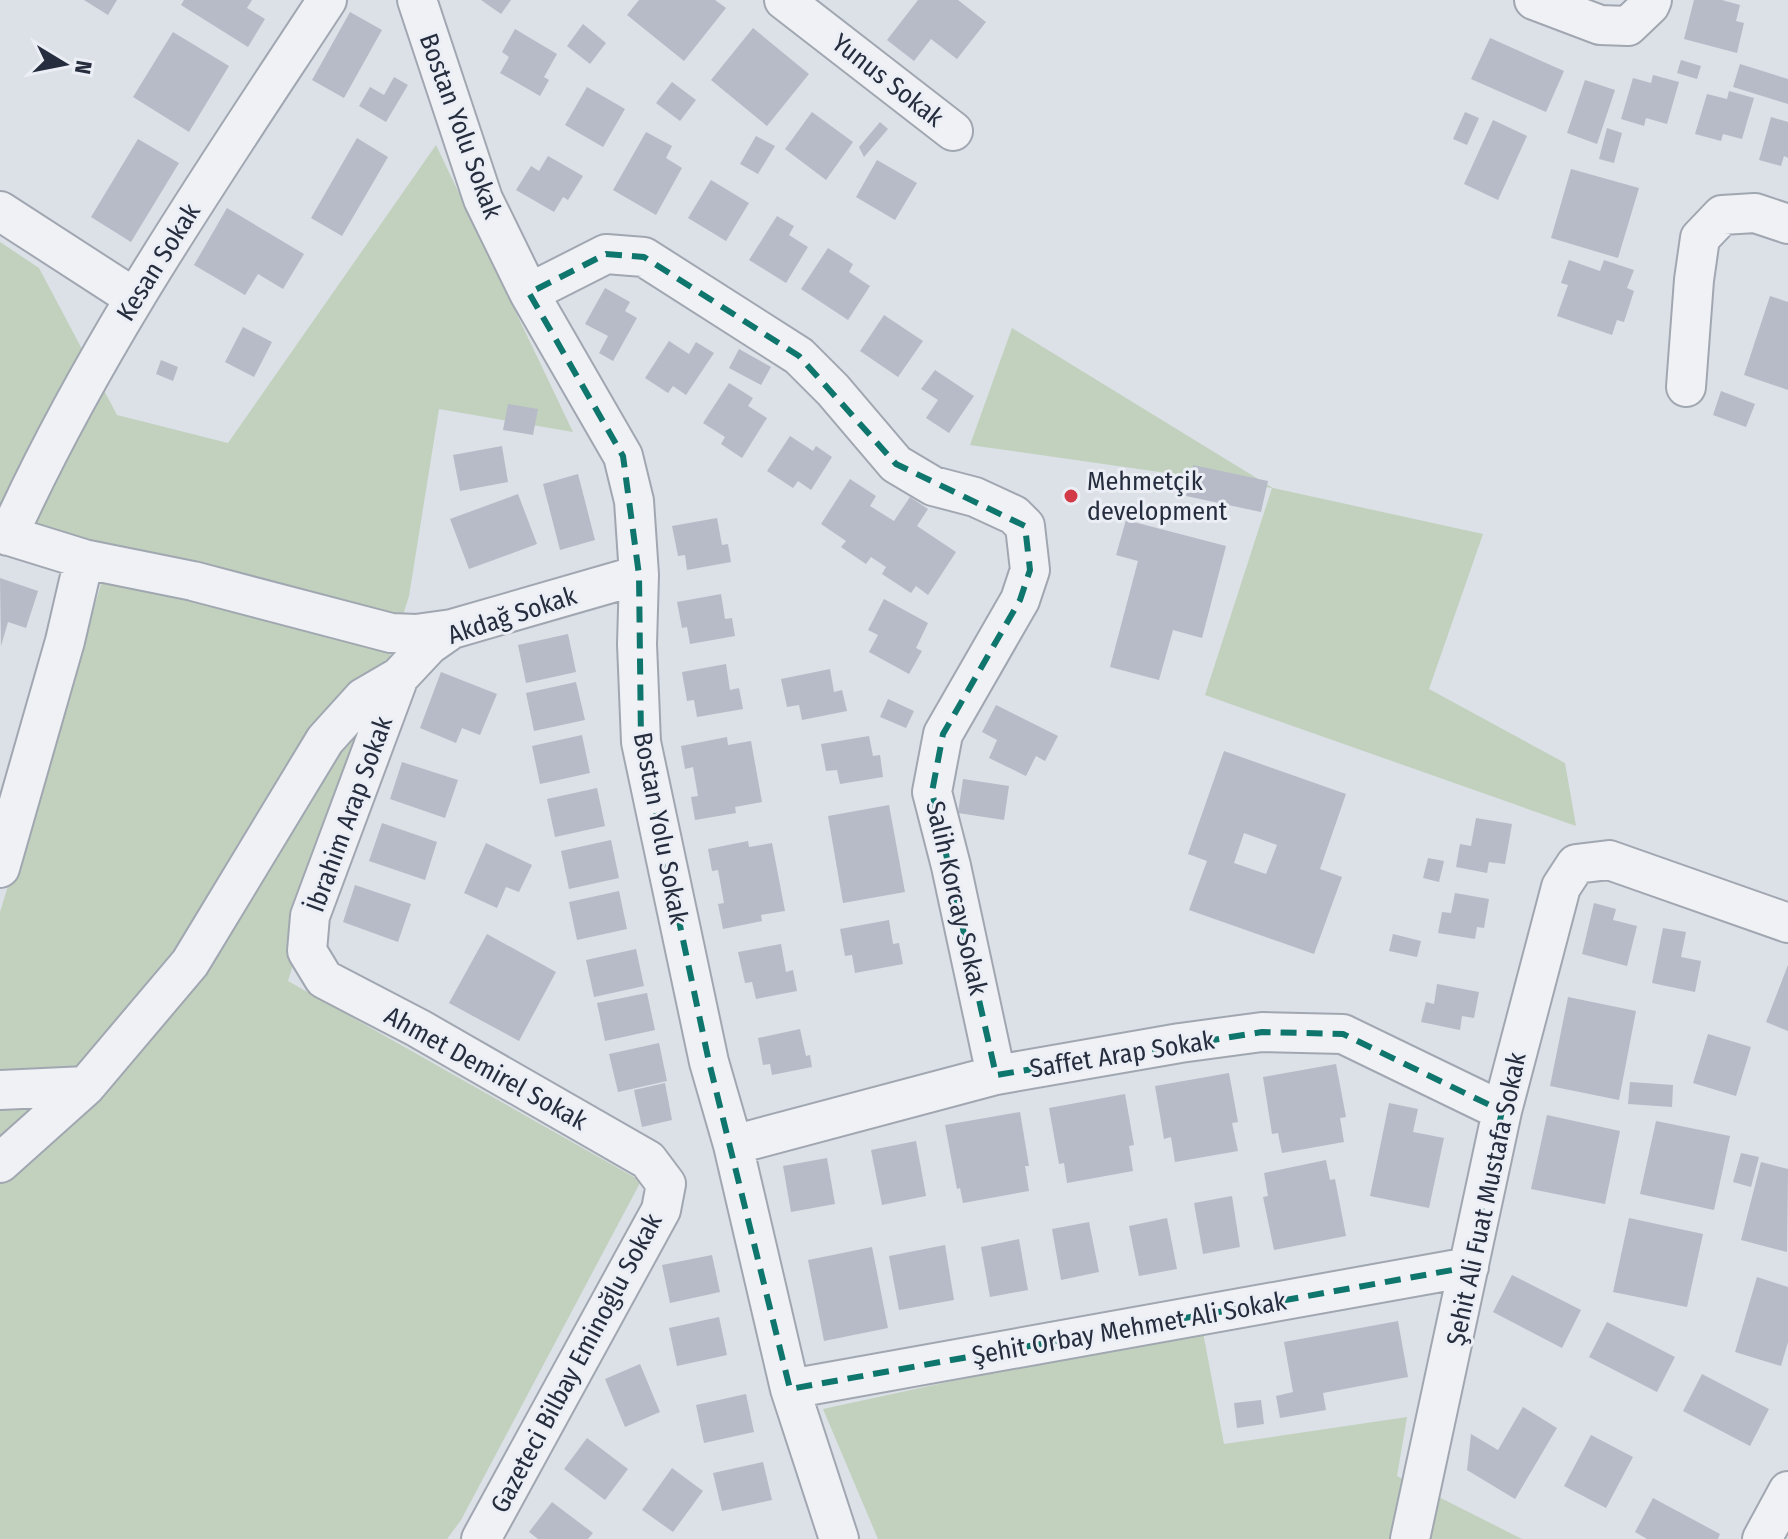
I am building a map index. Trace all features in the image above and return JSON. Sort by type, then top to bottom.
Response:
[{"type":"street","name":"Kesan Sokak","points":[[4,534],[133,297],[327,0]]},
{"type":"street","name":"Bostan Yolu Sokak","points":[[417,0],[483,199],[529,293],[623,456],[634,501],[639,575],[637,644],[641,742],[709,1062],[733,1145],[790,1389],[839,1539]]},
{"type":"street","name":"Yunus Sokak","points":[[784,0],[953,131]]},
{"type":"street","points":[[1534,0],[1600,25],[1628,26],[1652,0]]},
{"type":"street","points":[[0,211],[133,297]]},
{"type":"street","points":[[1686,387],[1700,238],[1722,215],[1755,213],[1788,224]]},
{"type":"street","name":"Salih Korcay Sokak","points":[[529,293],[606,254],[644,257],[799,356],[833,390],[896,464],[933,486],[975,497],[1014,515],[1025,526],[1030,570],[1020,600],[943,734],[932,792],[996,1075]]},
{"type":"street","points":[[4,534],[84,559],[193,581],[391,633],[416,634],[452,629]]},
{"type":"street","points":[[0,868],[65,641],[84,559]]},
{"type":"street","name":"Akdağ Sokak","points":[[399,677],[429,645],[452,629],[639,575]]},
{"type":"street","points":[[0,1163],[86,1086],[190,963],[325,740],[363,698],[399,677]]},
{"type":"street","name":"İbrahim Arap Sokak","points":[[307,951],[310,916],[399,677]]},
{"type":"street","name":"Şehit Ali Fuat Mustafa Sokak","points":[[1410,1539],[1502,1111],[1561,887],[1576,864],[1609,860],[1788,923]]},
{"type":"street","name":"Ahmet Demirel Sokak","points":[[307,951],[324,979],[418,1028],[648,1160],[666,1184]]},
{"type":"street","name":"Saffet Arap Sokak","points":[[733,1145],[996,1075],[1262,1032],[1343,1034],[1502,1111]]},
{"type":"street","points":[[0,1090],[86,1086]]},
{"type":"street","name":"Gazeteci Bilbay Eminoğlu Sokak","points":[[481,1539],[661,1210],[666,1184]]},
{"type":"street","name":"Şehit Orbay Mehmet Ali Sokak","points":[[790,1389],[1469,1267]]},
{"type":"street","points":[[1762,1539],[1788,1491]]},
{"type":"highlighted area","points":[[606,254],[644,257],[799,356],[896,464],[1025,526],[1030,570],[1020,600],[943,734],[932,792],[996,1075],[1262,1032],[1343,1034],[1502,1111],[1469,1267],[790,1389],[709,1062],[641,742],[639,575],[623,456],[529,293]]},
{"type":"green space","points":[[436,145],[573,432],[439,409],[409,596],[288,981],[641,1181],[461,1520],[447,1539],[0,1539],[0,912],[103,578],[0,545],[0,242],[39,268],[117,415],[228,443]]},
{"type":"green space","points":[[1012,328],[1273,488],[1483,534],[1429,689],[1565,763],[1576,826],[1205,695],[1272,488],[970,445]]},
{"type":"green space","points":[[1202,1327],[1224,1444],[1407,1417],[1397,1476],[1522,1539],[878,1539],[823,1409]]},
{"type":"building","points":[[84,0],[117,0],[108,15]]},
{"type":"building","points":[[184,0],[252,0],[247,8],[265,19],[248,47],[181,5]]},
{"type":"building","points":[[481,0],[511,0],[501,14]]},
{"type":"building","points":[[639,0],[715,0],[726,8],[684,61],[627,15]]},
{"type":"building","points":[[918,0],[958,0],[986,22],[957,59],[931,39],[914,61],[887,40]]},
{"type":"building","points":[[1694,0],[1722,0],[1740,5],[1736,21],[1744,23],[1737,53],[1684,39]]},
{"type":"building","points":[[350,12],[382,30],[344,98],[312,80]]},
{"type":"building","points":[[583,24],[606,43],[590,64],[567,46]]},
{"type":"building","points":[[753,28],[809,74],[767,126],[711,80]]},
{"type":"building","points":[[515,29],[557,54],[544,77],[549,80],[540,96],[500,73],[509,57],[502,52]]},
{"type":"building","points":[[173,32],[229,66],[189,132],[133,97]]},
{"type":"building","points":[[1490,38],[1564,71],[1546,112],[1471,79]]},
{"type":"building","points":[[1681,60],[1701,66],[1697,79],[1677,73]]},
{"type":"building","points":[[1740,64],[1788,79],[1788,104],[1733,87]]},
{"type":"building","points":[[1653,75],[1679,82],[1667,124],[1646,118],[1644,126],[1621,119],[1633,78],[1651,83]]},
{"type":"building","points":[[394,77],[408,85],[386,122],[359,106],[370,87],[384,95]]},
{"type":"building","points":[[1585,80],[1615,90],[1597,144],[1567,133]]},
{"type":"building","points":[[672,82],[696,100],[680,121],[656,103]]},
{"type":"building","points":[[587,87],[625,109],[603,147],[565,125]]},
{"type":"building","points":[[1729,91],[1754,98],[1742,139],[1723,134],[1721,141],[1695,134],[1707,94],[1727,99]]},
{"type":"building","points":[[812,112],[853,142],[826,180],[785,149]]},
{"type":"building","points":[[1465,112],[1479,118],[1467,145],[1453,139]]},
{"type":"building","points":[[1771,117],[1788,122],[1788,158],[1784,156],[1781,166],[1759,160]]},
{"type":"building","points":[[1493,120],[1527,136],[1498,200],[1464,184]]},
{"type":"building","points":[[880,122],[888,129],[864,157],[859,147]]},
{"type":"building","points":[[1607,128],[1622,133],[1614,163],[1599,159]]},
{"type":"building","points":[[646,132],[672,146],[666,158],[682,168],[656,215],[613,190]]},
{"type":"building","points":[[756,136],[775,146],[758,174],[740,164]]},
{"type":"building","points":[[357,138],[388,157],[342,236],[311,218]]},
{"type":"building","points":[[138,139],[179,163],[131,242],[91,217]]},
{"type":"building","points":[[548,156],[583,176],[568,200],[563,197],[554,212],[516,190],[531,166],[539,171]]},
{"type":"building","points":[[877,160],[917,183],[895,220],[856,197]]},
{"type":"building","points":[[1571,169],[1639,188],[1618,258],[1551,238]]},
{"type":"building","points":[[711,180],[749,203],[726,241],[688,218]]},
{"type":"building","points":[[227,208],[304,254],[283,289],[258,274],[245,295],[194,265]]},
{"type":"building","points":[[777,216],[794,226],[789,235],[808,247],[786,283],[749,260]]},
{"type":"building","points":[[828,248],[853,264],[849,272],[870,286],[848,320],[801,289]]},
{"type":"building","points":[[1569,260],[1600,271],[1604,260],[1634,270],[1627,288],[1634,291],[1624,322],[1617,320],[1612,335],[1557,316],[1568,285],[1561,283]]},
{"type":"building","points":[[605,288],[630,302],[625,311],[637,318],[613,361],[599,353],[608,336],[585,324]]},
{"type":"building","points":[[1770,296],[1788,302],[1788,390],[1744,375]]},
{"type":"building","points":[[884,315],[923,341],[898,377],[860,351]]},
{"type":"building","points":[[243,327],[272,342],[254,377],[225,362]]},
{"type":"building","points":[[669,341],[689,354],[696,342],[714,353],[686,395],[673,386],[668,393],[645,378]]},
{"type":"building","points":[[739,349],[771,367],[761,385],[729,368]]},
{"type":"building","points":[[161,360],[178,367],[173,381],[156,374]]},
{"type":"building","points":[[935,370],[974,396],[949,433],[926,418],[938,400],[921,389]]},
{"type":"building","points":[[729,383],[753,398],[748,406],[767,418],[742,458],[721,444],[725,437],[703,423]]},
{"type":"building","points":[[1721,391],[1755,404],[1746,427],[1713,415]]},
{"type":"building","points":[[508,404],[538,409],[533,435],[503,430]]},
{"type":"building","points":[[790,436],[813,451],[816,446],[832,457],[811,490],[798,481],[793,488],[767,471]]},
{"type":"building","points":[[502,446],[508,482],[460,491],[453,455]]},
{"type":"building","points":[[1193,465],[1268,481],[1261,512],[1186,496]]},
{"type":"building","points":[[578,474],[595,540],[560,550],[543,484]]},
{"type":"building","points":[[850,479],[876,496],[870,506],[894,521],[910,497],[928,509],[917,526],[956,552],[928,595],[916,586],[911,593],[882,574],[886,567],[871,557],[866,564],[841,547],[846,541],[821,524]]},
{"type":"building","points":[[518,494],[537,544],[469,569],[450,519]]},
{"type":"building","points":[[717,518],[722,545],[728,544],[731,562],[687,570],[685,555],[678,556],[672,526]]},
{"type":"building","points":[[1126,520],[1226,546],[1202,638],[1173,630],[1159,680],[1110,667],[1138,561],[1116,555]]},
{"type":"building","points":[[0,578],[38,591],[26,628],[8,622],[1,646]]},
{"type":"building","points":[[721,594],[725,619],[732,618],[735,636],[690,644],[687,627],[682,628],[677,602]]},
{"type":"building","points":[[884,599],[928,623],[916,648],[922,651],[909,674],[869,652],[878,635],[868,630]]},
{"type":"building","points":[[568,634],[576,672],[526,683],[518,645]]},
{"type":"building","points":[[726,664],[730,690],[739,688],[743,709],[697,717],[694,700],[687,701],[682,672]]},
{"type":"building","points":[[830,669],[834,692],[842,690],[847,711],[802,720],[799,705],[787,707],[781,679]]},
{"type":"building","points":[[441,672],[497,694],[480,735],[462,728],[456,743],[420,728]]},
{"type":"building","points":[[576,682],[585,720],[534,731],[526,693]]},
{"type":"building","points":[[888,699],[914,711],[906,728],[880,717]]},
{"type":"building","points":[[996,705],[1058,736],[1045,761],[1036,756],[1026,776],[989,758],[997,740],[982,732]]},
{"type":"building","points":[[582,735],[590,773],[540,784],[532,746]]},
{"type":"building","points":[[869,736],[873,756],[880,755],[883,777],[840,784],[837,770],[826,771],[821,744]]},
{"type":"building","points":[[727,737],[728,745],[751,741],[762,802],[735,807],[736,813],[695,820],[691,797],[698,796],[693,767],[685,769],[681,746]]},
{"type":"building","points":[[1224,751],[1346,794],[1320,869],[1342,877],[1314,954],[1189,910],[1207,861],[1188,854]],"holes":[[[1244,833],[1277,845],[1266,874],[1234,863]]]},
{"type":"building","points":[[402,762],[458,780],[445,818],[390,799]]},
{"type":"building","points":[[963,779],[1009,786],[1004,820],[958,813]]},
{"type":"building","points":[[597,788],[605,826],[555,837],[547,799]]},
{"type":"building","points":[[889,805],[905,892],[843,903],[828,816]]},
{"type":"building","points":[[1476,818],[1512,824],[1505,864],[1489,862],[1487,873],[1456,867],[1460,844],[1471,846]]},
{"type":"building","points":[[382,823],[437,842],[425,880],[369,861]]},
{"type":"building","points":[[611,840],[619,878],[569,889],[561,851]]},
{"type":"building","points":[[748,841],[749,847],[772,843],[785,911],[761,915],[762,921],[723,929],[718,904],[724,903],[718,870],[712,871],[708,849]]},
{"type":"building","points":[[486,843],[532,865],[519,892],[506,887],[497,908],[464,893]]},
{"type":"building","points":[[1428,858],[1444,861],[1439,882],[1423,878]]},
{"type":"building","points":[[355,885],[411,904],[398,942],[343,922]]},
{"type":"building","points":[[619,891],[627,929],[577,940],[569,902]]},
{"type":"building","points":[[1455,893],[1489,899],[1484,928],[1477,927],[1475,939],[1438,933],[1442,912],[1451,913]]},
{"type":"building","points":[[1594,903],[1616,909],[1613,920],[1637,926],[1627,966],[1582,954]]},
{"type":"building","points":[[889,920],[893,944],[899,943],[903,964],[855,973],[852,955],[845,956],[840,929]]},
{"type":"building","points":[[1663,928],[1686,932],[1681,957],[1701,961],[1695,992],[1652,983]]},
{"type":"building","points":[[487,934],[556,972],[519,1041],[449,1003]]},
{"type":"building","points":[[1393,934],[1421,941],[1417,957],[1389,951]]},
{"type":"building","points":[[781,944],[786,972],[793,970],[797,991],[756,999],[752,982],[745,983],[738,952]]},
{"type":"building","points":[[636,949],[644,986],[594,997],[586,960]]},
{"type":"building","points":[[1788,965],[1788,1031],[1766,1022]]},
{"type":"building","points":[[1437,984],[1479,992],[1474,1018],[1462,1016],[1460,1030],[1421,1022],[1426,1002],[1434,1004]]},
{"type":"building","points":[[647,993],[655,1030],[605,1041],[597,1003]]},
{"type":"building","points":[[1568,997],[1636,1011],[1619,1100],[1550,1086]]},
{"type":"building","points":[[800,1029],[806,1056],[810,1055],[812,1067],[772,1075],[770,1064],[763,1065],[758,1038]]},
{"type":"building","points":[[1708,1034],[1751,1047],[1736,1096],[1693,1083]]},
{"type":"building","points":[[659,1043],[667,1081],[618,1092],[609,1054]]},
{"type":"building","points":[[1336,1064],[1346,1117],[1340,1118],[1344,1142],[1282,1153],[1278,1133],[1272,1134],[1263,1077]]},
{"type":"building","points":[[1229,1073],[1238,1122],[1232,1123],[1238,1151],[1175,1162],[1171,1137],[1164,1139],[1155,1086]]},
{"type":"building","points":[[1630,1082],[1673,1085],[1672,1107],[1628,1104]]},
{"type":"building","points":[[665,1083],[672,1120],[642,1127],[634,1090]]},
{"type":"building","points":[[1125,1094],[1134,1145],[1129,1146],[1133,1171],[1067,1183],[1064,1163],[1059,1164],[1049,1108]]},
{"type":"building","points":[[1389,1103],[1418,1109],[1413,1132],[1444,1138],[1429,1208],[1370,1196]]},
{"type":"building","points":[[1020,1112],[1029,1166],[1025,1166],[1029,1191],[963,1203],[960,1188],[957,1189],[945,1125]]},
{"type":"building","points":[[1547,1115],[1620,1131],[1605,1204],[1531,1189]]},
{"type":"building","points":[[1656,1121],[1730,1136],[1714,1210],[1640,1194]]},
{"type":"building","points":[[916,1141],[926,1196],[882,1205],[871,1150]]},
{"type":"building","points":[[1741,1153],[1759,1157],[1751,1187],[1733,1182]]},
{"type":"building","points":[[827,1158],[835,1204],[791,1212],[783,1166]]},
{"type":"building","points":[[1326,1160],[1330,1180],[1335,1179],[1346,1236],[1274,1250],[1263,1197],[1268,1196],[1264,1173]]},
{"type":"building","points":[[1761,1162],[1788,1169],[1787,1252],[1741,1240]]},
{"type":"building","points":[[1232,1196],[1240,1247],[1203,1254],[1194,1203]]},
{"type":"building","points":[[1167,1218],[1177,1269],[1139,1276],[1129,1226]]},
{"type":"building","points":[[1629,1218],[1703,1234],[1687,1307],[1613,1292]]},
{"type":"building","points":[[1089,1222],[1099,1272],[1061,1280],[1052,1229]]},
{"type":"building","points":[[1019,1239],[1028,1290],[990,1297],[981,1247]]},
{"type":"building","points":[[945,1245],[954,1300],[899,1310],[889,1256]]},
{"type":"building","points":[[872,1247],[888,1328],[824,1341],[808,1260]]},
{"type":"building","points":[[712,1255],[720,1292],[670,1303],[662,1265]]},
{"type":"building","points":[[1512,1275],[1581,1310],[1562,1348],[1493,1312]]},
{"type":"building","points":[[1757,1277],[1788,1287],[1788,1342],[1781,1366],[1735,1352]]},
{"type":"building","points":[[719,1317],[727,1355],[677,1366],[669,1328]]},
{"type":"building","points":[[1398,1321],[1408,1377],[1323,1393],[1326,1410],[1280,1418],[1276,1396],[1293,1392],[1284,1342]]},
{"type":"building","points":[[1607,1322],[1675,1357],[1657,1392],[1589,1357]]},
{"type":"building","points":[[640,1364],[660,1412],[625,1427],[605,1379]]},
{"type":"building","points":[[1702,1374],[1769,1409],[1750,1446],[1683,1411]]},
{"type":"building","points":[[746,1394],[754,1432],[704,1443],[696,1405]]},
{"type":"building","points":[[1261,1400],[1264,1424],[1237,1428],[1234,1403]]},
{"type":"building","points":[[1523,1407],[1557,1428],[1515,1499],[1467,1470],[1471,1434],[1498,1450]]},
{"type":"building","points":[[1591,1435],[1633,1457],[1606,1508],[1564,1486]]},
{"type":"building","points":[[587,1438],[628,1469],[605,1500],[564,1469]]},
{"type":"building","points":[[763,1462],[772,1500],[722,1511],[713,1473]]},
{"type":"building","points":[[672,1468],[703,1491],[673,1532],[642,1510]]},
{"type":"building","points":[[1653,1498],[1720,1534],[1718,1539],[1647,1539],[1635,1532]]},
{"type":"building","points":[[552,1502],[593,1533],[588,1539],[538,1539],[529,1532]]},
{"type":"place","name":"Mehmetçik development","points":[[1071,496]]}]
